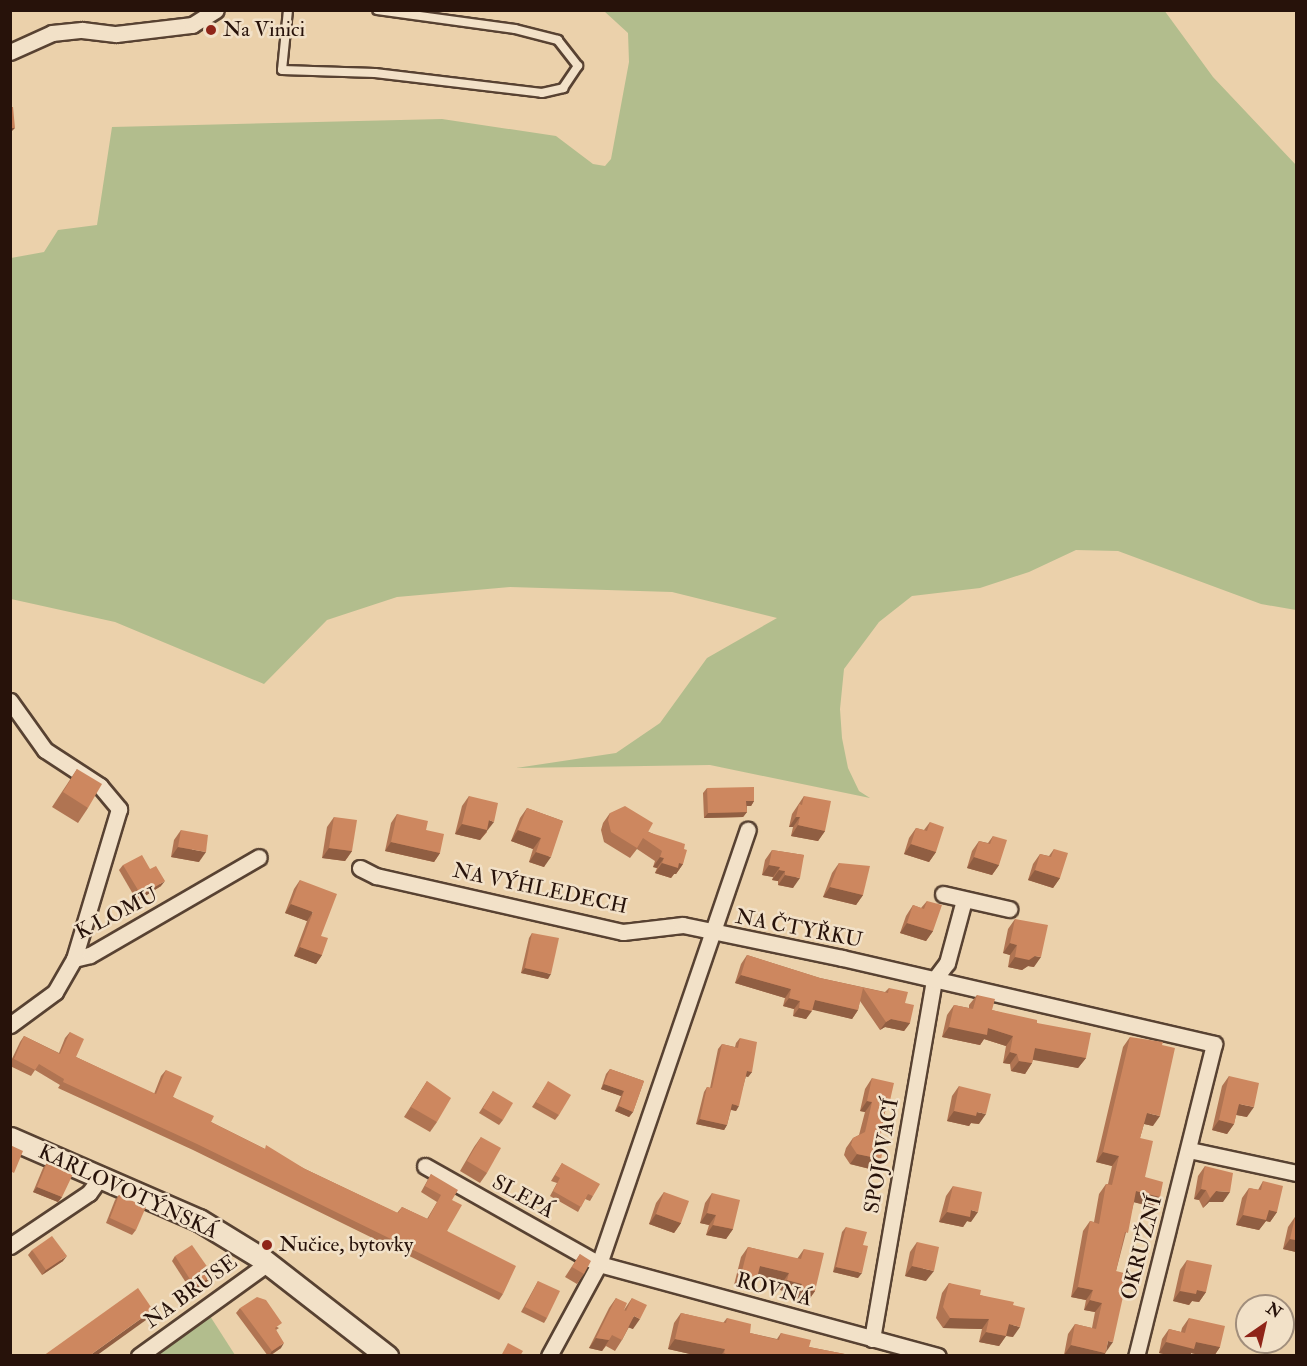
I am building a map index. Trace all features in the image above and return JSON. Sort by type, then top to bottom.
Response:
[{"type":"main road","name":"KARLOVOTÝNSKÁ","points":[[10,1138],[198,1220],[268,1263],[387,1356]]},
{"type":"street","points":[[10,52],[52,33],[82,30],[116,34],[192,25],[216,10]]},
{"type":"street","points":[[10,701],[45,750],[100,786],[119,809],[74,959]]},
{"type":"street","points":[[714,933],[719,910],[748,830]]},
{"type":"street","name":"K LOMU","points":[[10,1025],[55,992],[74,959],[90,955],[259,857]]},
{"type":"street","name":"NA VÝHLEDECH","points":[[360,868],[376,876],[623,932],[683,925],[714,933]]},
{"type":"street","points":[[943,894],[1009,909]]},
{"type":"street","points":[[934,980],[947,963],[964,900]]},
{"type":"street","name":"NA ČTYŘKU","points":[[549,1356],[599,1264],[714,933],[1214,1044]]},
{"type":"street","name":"SPOJOVACÍ","points":[[872,1339],[934,980]]},
{"type":"street","name":"OKRUŽNÍ","points":[[1136,1356],[1214,1044]]},
{"type":"street","points":[[1189,1150],[1296,1173]]},
{"type":"street","name":"SLEPÁ","points":[[425,1166],[599,1264]]},
{"type":"street","points":[[10,1246],[89,1193],[100,1178]]},
{"type":"street","name":"NA BRUSE","points":[[139,1356],[268,1263]]},
{"type":"street","name":"ROVNÁ","points":[[599,1264],[939,1356]]},
{"type":"lane","points":[[288,10],[282,70],[375,73],[542,93],[563,88],[578,66],[558,40],[515,30],[377,10]]},
{"type":"green space","points":[[1164,10],[1213,77],[1296,165],[1296,610],[1261,604],[1118,551],[1076,550],[1029,572],[980,588],[912,596],[879,622],[844,669],[840,709],[842,738],[848,768],[859,791],[870,798],[710,765],[516,768],[616,753],[660,723],[707,658],[777,618],[672,592],[510,587],[397,597],[327,620],[264,684],[115,622],[11,599],[11,258],[44,252],[58,230],[97,225],[112,127],[442,119],[556,136],[593,164],[605,166],[611,159],[629,62],[628,33],[604,11]]},
{"type":"green space","points":[[210,1316],[235,1355],[154,1355]]},
{"type":"building","points":[[10,107],[13,107],[15,128],[10,128]]},
{"type":"building","points":[[77,769],[102,784],[88,808],[63,792]]},
{"type":"building","points":[[754,787],[754,801],[746,801],[747,812],[708,813],[707,788]]},
{"type":"building","points":[[469,796],[498,803],[494,822],[489,820],[487,830],[462,824]]},
{"type":"building","points":[[804,796],[831,801],[825,831],[798,825],[800,817],[796,817],[799,804],[802,805]]},
{"type":"building","points":[[625,806],[653,823],[648,832],[685,844],[684,849],[687,850],[683,864],[679,863],[678,868],[662,863],[664,858],[660,857],[662,851],[643,838],[637,848],[611,832],[608,820],[610,813]]},
{"type":"building","points":[[527,808],[563,821],[551,857],[536,852],[541,838],[518,830]]},
{"type":"building","points":[[397,814],[428,821],[426,830],[444,834],[440,853],[391,842]]},
{"type":"building","points":[[334,817],[357,820],[352,851],[329,848]]},
{"type":"building","points":[[930,822],[944,827],[936,852],[911,844],[916,828],[927,831]]},
{"type":"building","points":[[181,830],[208,835],[206,852],[178,847]]},
{"type":"building","points":[[993,836],[1007,840],[999,865],[974,857],[979,841],[990,844]]},
{"type":"building","points":[[1054,849],[1068,853],[1060,878],[1035,870],[1040,854],[1051,857]]},
{"type":"building","points":[[772,850],[804,855],[800,878],[785,875],[785,871],[779,870],[780,867],[769,865]]},
{"type":"building","points":[[142,855],[150,869],[156,866],[165,881],[141,895],[123,865]]},
{"type":"building","points":[[839,863],[870,866],[863,895],[830,887]]},
{"type":"building","points":[[300,880],[337,894],[321,936],[328,938],[322,955],[300,947],[313,912],[291,904]]},
{"type":"building","points":[[927,901],[942,905],[933,931],[907,923],[913,905],[924,909]]},
{"type":"building","points":[[1015,919],[1048,925],[1041,957],[1035,956],[1029,960],[1015,957],[1017,945],[1010,943]]},
{"type":"building","points":[[532,933],[559,938],[551,974],[525,968]]},
{"type":"building","points":[[747,955],[820,978],[888,993],[889,988],[908,992],[905,1003],[914,1005],[910,1023],[891,1019],[886,1022],[863,988],[858,1010],[815,1000],[812,1011],[799,1008],[800,1001],[789,998],[791,989],[741,975]]},
{"type":"building","points":[[977,995],[995,999],[992,1010],[1037,1020],[1037,1023],[1091,1033],[1086,1058],[1035,1048],[1032,1063],[1019,1061],[1017,1054],[1010,1052],[1013,1036],[988,1028],[987,1035],[949,1027],[954,1005],[973,1009]]},
{"type":"building","points":[[70,1032],[84,1039],[76,1057],[156,1094],[166,1070],[182,1077],[173,1097],[214,1116],[211,1122],[265,1149],[266,1145],[305,1169],[398,1213],[402,1207],[428,1219],[441,1195],[425,1186],[431,1174],[458,1190],[452,1200],[462,1205],[447,1231],[516,1266],[503,1294],[197,1144],[63,1082],[64,1079],[39,1064],[35,1070],[14,1059],[24,1036],[60,1054]]},
{"type":"building","points":[[1130,1037],[1163,1042],[1162,1045],[1175,1048],[1160,1116],[1147,1113],[1140,1138],[1153,1141],[1145,1177],[1163,1182],[1160,1197],[1136,1191],[1128,1233],[1125,1232],[1116,1271],[1128,1274],[1113,1342],[1108,1341],[1105,1353],[1071,1345],[1075,1324],[1096,1329],[1102,1303],[1090,1300],[1093,1290],[1078,1287],[1090,1221],[1099,1224],[1106,1184],[1112,1185],[1119,1156],[1103,1152]]},
{"type":"building","points":[[740,1038],[757,1042],[752,1072],[747,1071],[739,1106],[732,1104],[727,1125],[700,1119],[707,1087],[712,1088],[722,1044],[738,1048]]},
{"type":"building","points":[[610,1069],[644,1081],[633,1112],[619,1106],[624,1091],[604,1084]]},
{"type":"building","points":[[1229,1076],[1259,1083],[1254,1107],[1239,1104],[1234,1124],[1219,1120]]},
{"type":"building","points":[[872,1078],[894,1083],[889,1105],[886,1105],[880,1136],[886,1137],[881,1159],[857,1154],[851,1145],[853,1138],[865,1132],[872,1102],[867,1101]]},
{"type":"building","points":[[427,1081],[451,1098],[437,1122],[411,1107]]},
{"type":"building","points":[[548,1081],[571,1095],[559,1115],[536,1102]]},
{"type":"building","points":[[959,1086],[991,1094],[986,1114],[977,1112],[976,1116],[954,1111]]},
{"type":"building","points":[[493,1091],[513,1103],[503,1120],[483,1108]]},
{"type":"building","points":[[481,1137],[501,1148],[487,1173],[467,1161]]},
{"type":"building","points":[[10,1145],[23,1151],[14,1173],[10,1171]]},
{"type":"building","points":[[47,1163],[73,1174],[62,1197],[37,1187]]},
{"type":"building","points":[[562,1163],[600,1184],[593,1196],[588,1194],[581,1207],[553,1191],[560,1178],[555,1175]]},
{"type":"building","points":[[1205,1166],[1233,1173],[1230,1192],[1216,1191],[1210,1198],[1206,1190],[1201,1189]]},
{"type":"building","points":[[1263,1181],[1283,1186],[1277,1212],[1269,1210],[1266,1220],[1243,1215],[1249,1188],[1261,1190]]},
{"type":"building","points":[[953,1186],[982,1192],[978,1212],[971,1210],[970,1217],[947,1212]]},
{"type":"building","points":[[664,1192],[689,1201],[681,1223],[656,1214]]},
{"type":"building","points":[[712,1193],[740,1200],[733,1229],[713,1225],[716,1215],[707,1213]]},
{"type":"building","points":[[119,1195],[146,1207],[136,1230],[110,1218]]},
{"type":"building","points":[[1296,1217],[1296,1240],[1290,1239]]},
{"type":"building","points":[[846,1227],[867,1232],[863,1245],[868,1246],[862,1273],[836,1267]]},
{"type":"building","points":[[52,1236],[67,1256],[46,1270],[32,1250]]},
{"type":"building","points":[[917,1242],[939,1247],[934,1271],[912,1266]]},
{"type":"building","points":[[192,1245],[213,1275],[195,1287],[175,1256]]},
{"type":"building","points":[[748,1247],[801,1259],[804,1249],[824,1253],[815,1291],[801,1288],[802,1284],[787,1280],[789,1273],[760,1266],[757,1278],[741,1275]]},
{"type":"building","points":[[580,1254],[591,1261],[584,1274],[572,1267]]},
{"type":"building","points":[[1187,1260],[1212,1265],[1206,1292],[1197,1290],[1196,1294],[1180,1291]]},
{"type":"building","points":[[538,1281],[560,1291],[547,1318],[525,1307]]},
{"type":"building","points":[[949,1283],[981,1290],[980,1295],[1014,1302],[1013,1305],[1025,1308],[1020,1327],[1009,1324],[1006,1336],[986,1332],[989,1319],[950,1318],[943,1307]]},
{"type":"building","points":[[138,1288],[153,1310],[89,1356],[43,1356]]},
{"type":"building","points":[[257,1297],[266,1300],[282,1323],[275,1328],[284,1343],[272,1351],[240,1308]]},
{"type":"building","points":[[616,1298],[627,1303],[624,1310],[626,1311],[632,1298],[647,1305],[640,1319],[634,1316],[622,1340],[612,1335],[609,1340],[596,1338]]},
{"type":"building","points":[[681,1313],[726,1323],[727,1318],[751,1324],[750,1333],[779,1340],[781,1333],[811,1340],[809,1347],[855,1356],[730,1356],[724,1353],[725,1349],[675,1339]]},
{"type":"building","points":[[1189,1318],[1225,1326],[1220,1347],[1196,1342],[1194,1349],[1166,1342],[1169,1329],[1185,1333]]},
{"type":"building","points":[[508,1343],[523,1351],[520,1356],[501,1356]]},
{"type":"place","name":"Na Vinici","points":[[211,30]]},
{"type":"place","name":"Nučice, bytovky","points":[[267,1245]]}]
